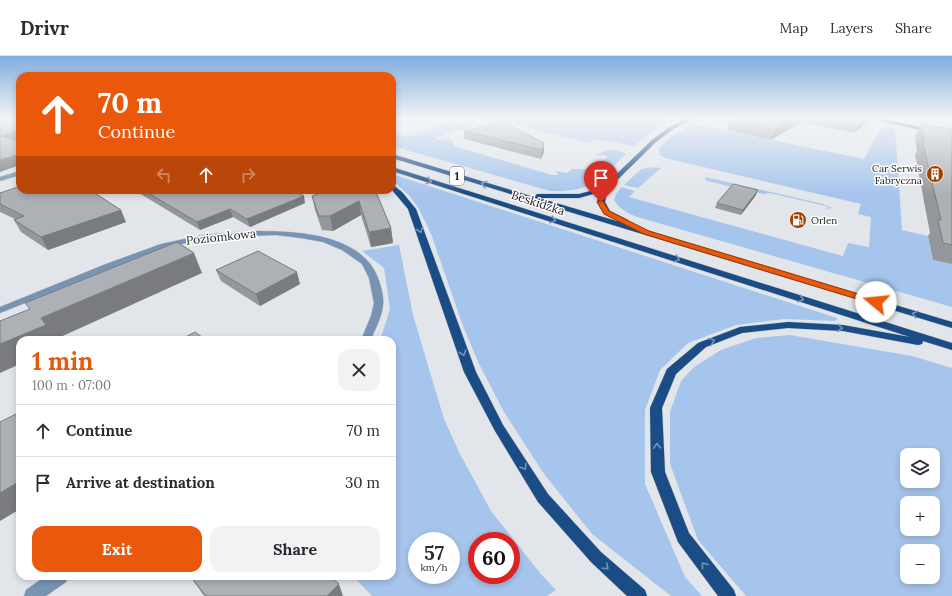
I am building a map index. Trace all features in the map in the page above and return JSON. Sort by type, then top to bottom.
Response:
[{"type":"main road","points":[[646,232],[607,212],[601,202],[604,190],[636,157],[653,143]]},
{"type":"main road","name":"Beskidzka","points":[[396,157],[952,325]]},
{"type":"main road","name":"Beskidzka","points":[[396,170],[952,347]]},
{"type":"main road","points":[[396,190],[412,209],[470,372],[499,428],[543,498],[596,557],[639,596]]},
{"type":"main road","points":[[521,195],[579,196],[604,190]]},
{"type":"main road","points":[[728,596],[683,537],[658,472],[656,408],[671,372],[702,345],[740,330],[788,325],[843,328],[952,347]]},
{"type":"street","points":[[0,179],[16,174]]},
{"type":"street","name":"Poziomkowa","points":[[0,310],[151,250],[177,242],[222,236],[278,232],[328,242],[350,250],[362,259],[370,270],[376,285],[380,304],[368,336]]},
{"type":"street","points":[[32,596],[54,580]]},
{"type":"shaded area","points":[[396,143],[453,143],[454,146],[552,175],[558,175],[556,171],[567,173],[572,169],[589,169],[608,157],[606,155],[596,155],[611,150],[626,154],[600,178],[585,187],[564,191],[550,191],[396,147]]},
{"type":"shaded area","points":[[619,143],[638,143],[634,146]]},
{"type":"shaded area","points":[[664,143],[787,143],[864,159],[873,143],[896,143],[902,230],[928,236],[933,260],[952,264],[952,307],[637,217],[627,212],[614,200],[621,187],[635,191],[629,197],[843,256],[848,243],[869,247],[871,217],[858,214],[861,204],[665,158],[660,155],[659,148]]},
{"type":"shaded area","points":[[653,167],[661,168],[638,188],[624,185],[641,169]]},
{"type":"shaded area","points":[[396,175],[837,318],[835,321],[784,319],[736,325],[688,343],[660,370],[645,410],[645,484],[685,577],[702,596],[671,596],[592,534],[544,474],[504,412],[479,364],[463,326],[431,234],[419,209],[409,195],[396,184]]},
{"type":"shaded area","points":[[706,177],[823,204],[832,208],[821,210],[829,208],[826,206],[769,193],[763,194],[707,181],[705,180]]},
{"type":"shaded area","points":[[399,245],[413,315],[444,419],[459,452],[491,511],[508,532],[468,532],[468,584],[520,584],[520,548],[556,590],[547,596],[372,596],[357,580],[396,580],[396,336],[381,336],[390,309],[384,268],[362,251]]},
{"type":"shaded area","points":[[790,335],[912,356],[952,368],[952,596],[746,596],[698,540],[670,464],[670,412],[681,381],[694,367],[721,350],[756,338]]},
{"type":"building","points":[[0,143],[16,143],[16,155],[0,160]]},
{"type":"building","points":[[514,143],[544,143],[542,150]]},
{"type":"building","points":[[923,143],[952,143],[952,245],[943,243],[938,220],[941,220]]},
{"type":"building","points":[[733,184],[758,190],[743,210],[717,203]]},
{"type":"building","points":[[16,188],[16,194],[96,194],[121,210],[41,237],[14,220],[24,216],[0,204],[0,193]]},
{"type":"building","points":[[150,194],[300,194],[304,196],[247,219],[230,209],[197,222]]},
{"type":"building","points":[[317,194],[377,194],[391,228],[369,232],[359,201],[330,216],[319,216],[312,196]]},
{"type":"building","points":[[177,242],[194,253],[41,318],[46,325],[16,336],[16,337],[0,344],[0,321],[30,309],[25,303]]},
{"type":"building","points":[[258,251],[297,272],[256,294],[216,270]]},
{"type":"building","points":[[195,332],[200,336],[188,336]]},
{"type":"building","points":[[16,414],[16,483],[0,493],[0,422]]},
{"type":"building","points":[[193,580],[334,580],[339,584],[327,596],[206,596]]},
{"type":"place","name":"Car Serwis Fabryczna","points":[[935,174]]},
{"type":"place","name":"Orlen","points":[[798,220]]},
{"type":"route","points":[[601,202],[607,212],[646,232],[876,302]]}]
